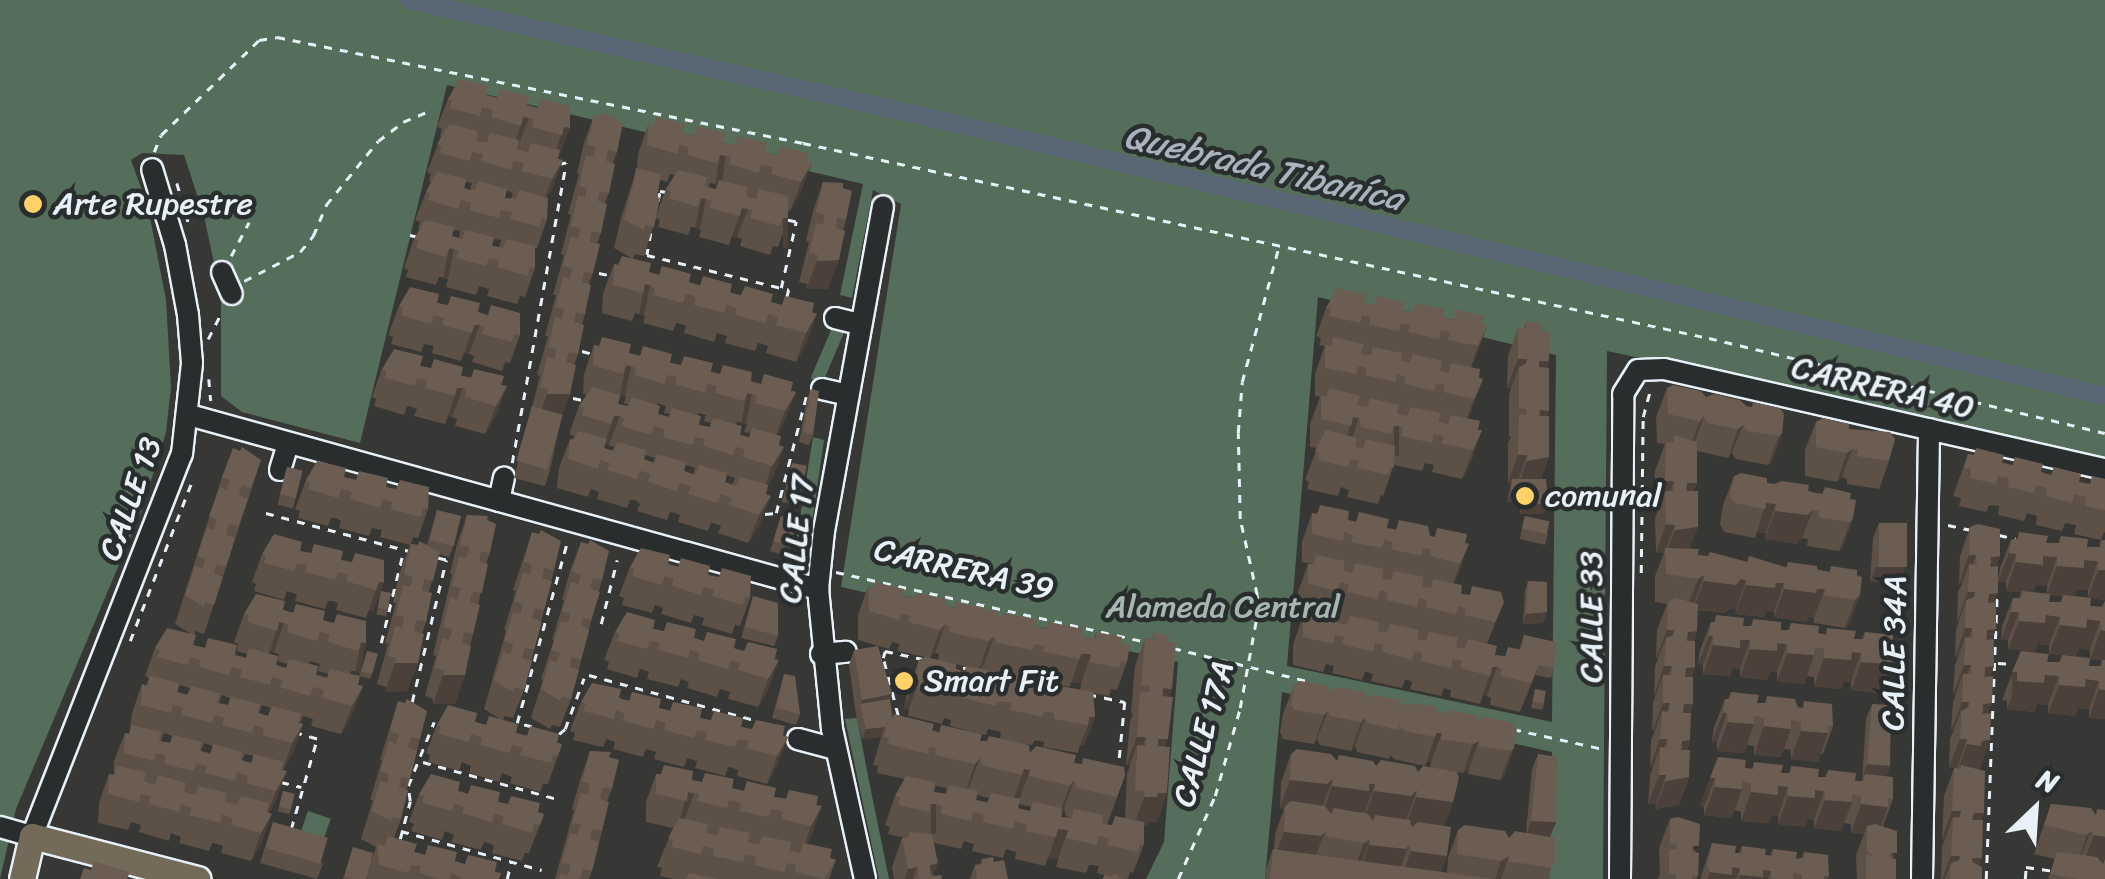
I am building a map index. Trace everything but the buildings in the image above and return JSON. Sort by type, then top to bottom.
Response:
[{"type":"main road","points":[[22,879],[32,836],[196,879]]},
{"type":"street","name":"CALLE 13","points":[[32,836],[174,482],[189,415],[192,363],[188,316],[175,245],[152,169]]},
{"type":"street","name":"CALLE 17","points":[[865,879],[836,749],[821,654],[819,579],[846,400],[882,206]]},
{"type":"street","points":[[222,272],[232,294]]},
{"type":"street","points":[[835,318],[860,324]]},
{"type":"street","name":"CARRERA 40","points":[[1648,366],[2105,468]]},
{"type":"street","name":"CALLE 33","points":[[1620,879],[1623,394],[1628,380],[1648,366]]},
{"type":"street","points":[[822,389],[846,400]]},
{"type":"street","points":[[189,415],[499,501],[819,579]]},
{"type":"street","name":"CALLE 34A","points":[[1922,879],[1929,429]]},
{"type":"street","points":[[280,470],[288,443]]},
{"type":"street","points":[[499,501],[506,479]]},
{"type":"street","points":[[821,654],[846,652]]},
{"type":"street","points":[[798,739],[836,749]]},
{"type":"street","points":[[0,828],[32,836]]},
{"type":"path","points":[[152,169],[161,136],[260,40],[277,37],[1709,338],[2105,433]]},
{"type":"path","points":[[206,342],[232,294],[252,276],[300,252],[313,236],[326,204],[378,142],[403,122],[429,111]]},
{"type":"path","points":[[506,479],[566,163],[554,170]]},
{"type":"path","points":[[657,207],[660,191],[680,195]]},
{"type":"path","points":[[777,218],[796,222],[782,288]]},
{"type":"path","points":[[654,223],[647,255],[790,290],[785,306]]},
{"type":"path","points":[[410,235],[427,239]]},
{"type":"path","name":"CALLE 17A","points":[[1178,879],[1215,796],[1248,665],[1258,595],[1240,519],[1238,433],[1242,382],[1261,300],[1279,246]]},
{"type":"path","points":[[600,273],[618,277]]},
{"type":"path","points":[[582,351],[600,356]]},
{"type":"path","points":[[754,510],[772,516],[776,512],[799,405],[807,395],[846,400]]},
{"type":"path","points":[[573,398],[592,403]]},
{"type":"path","points":[[780,455],[791,450]]},
{"type":"path","points":[[266,513],[418,553]]},
{"type":"path","points":[[1948,525],[1982,532]]},
{"type":"path","points":[[1998,535],[2016,539]]},
{"type":"path","points":[[566,546],[517,723],[562,735],[587,677],[766,722]]},
{"type":"path","points":[[380,643],[404,550]]},
{"type":"path","points":[[412,702],[446,560],[432,557]]},
{"type":"path","points":[[600,624],[617,560]]},
{"type":"path","name":"CARRERA 39","points":[[819,579],[1149,643]]},
{"type":"path","points":[[1986,879],[1998,590]]},
{"type":"path","points":[[1168,647],[1317,684]]},
{"type":"path","points":[[885,651],[1124,702],[1116,784],[902,732],[883,658],[885,651]]},
{"type":"path","points":[[1996,663],[2014,664]]},
{"type":"path","points":[[400,843],[400,830],[410,801],[408,786],[422,762],[434,722]]},
{"type":"path","points":[[1512,729],[1621,752]]},
{"type":"path","points":[[289,835],[317,738],[299,734]]},
{"type":"path","points":[[422,762],[554,798]]},
{"type":"path","points":[[265,778],[302,788]]},
{"type":"path","points":[[400,830],[542,870]]},
{"type":"path","points":[[507,879],[511,862]]},
{"type":"path","points":[[2026,879],[2026,868],[2058,872]]},
{"type":"green space","name":"Alameda Central","points":[[0,0],[2105,0],[2105,458],[1607,351],[1603,879],[1549,879],[1552,752],[1282,692],[1265,879],[1146,879],[1164,842],[1178,662],[841,587],[901,204],[873,190],[852,298],[840,295],[863,184],[447,85],[360,443],[242,412],[221,396],[221,296],[204,216],[184,155],[142,153],[131,160],[148,207],[166,300],[171,387],[166,432],[142,510],[16,809],[0,879]],"holes":[[[1318,297],[1556,355],[1552,722],[1287,666]]]},
{"type":"green space","points":[[834,323],[846,328],[823,383],[811,378]]},
{"type":"green space","points":[[813,437],[824,440],[809,543],[796,542]]},
{"type":"green space","points":[[857,718],[889,879],[879,879],[845,719]]},
{"type":"green space","points":[[308,811],[331,819],[324,840],[301,832]]},
{"type":"waterway","name":"Quebrada Tibaníca","points":[[409,0],[958,124],[2105,396]]},
{"type":"place","name":"Arte Rupestre","points":[[33,204]]},
{"type":"place","name":"comunal","points":[[1525,496]]},
{"type":"place","name":"Smart Fit","points":[[904,681]]}]
